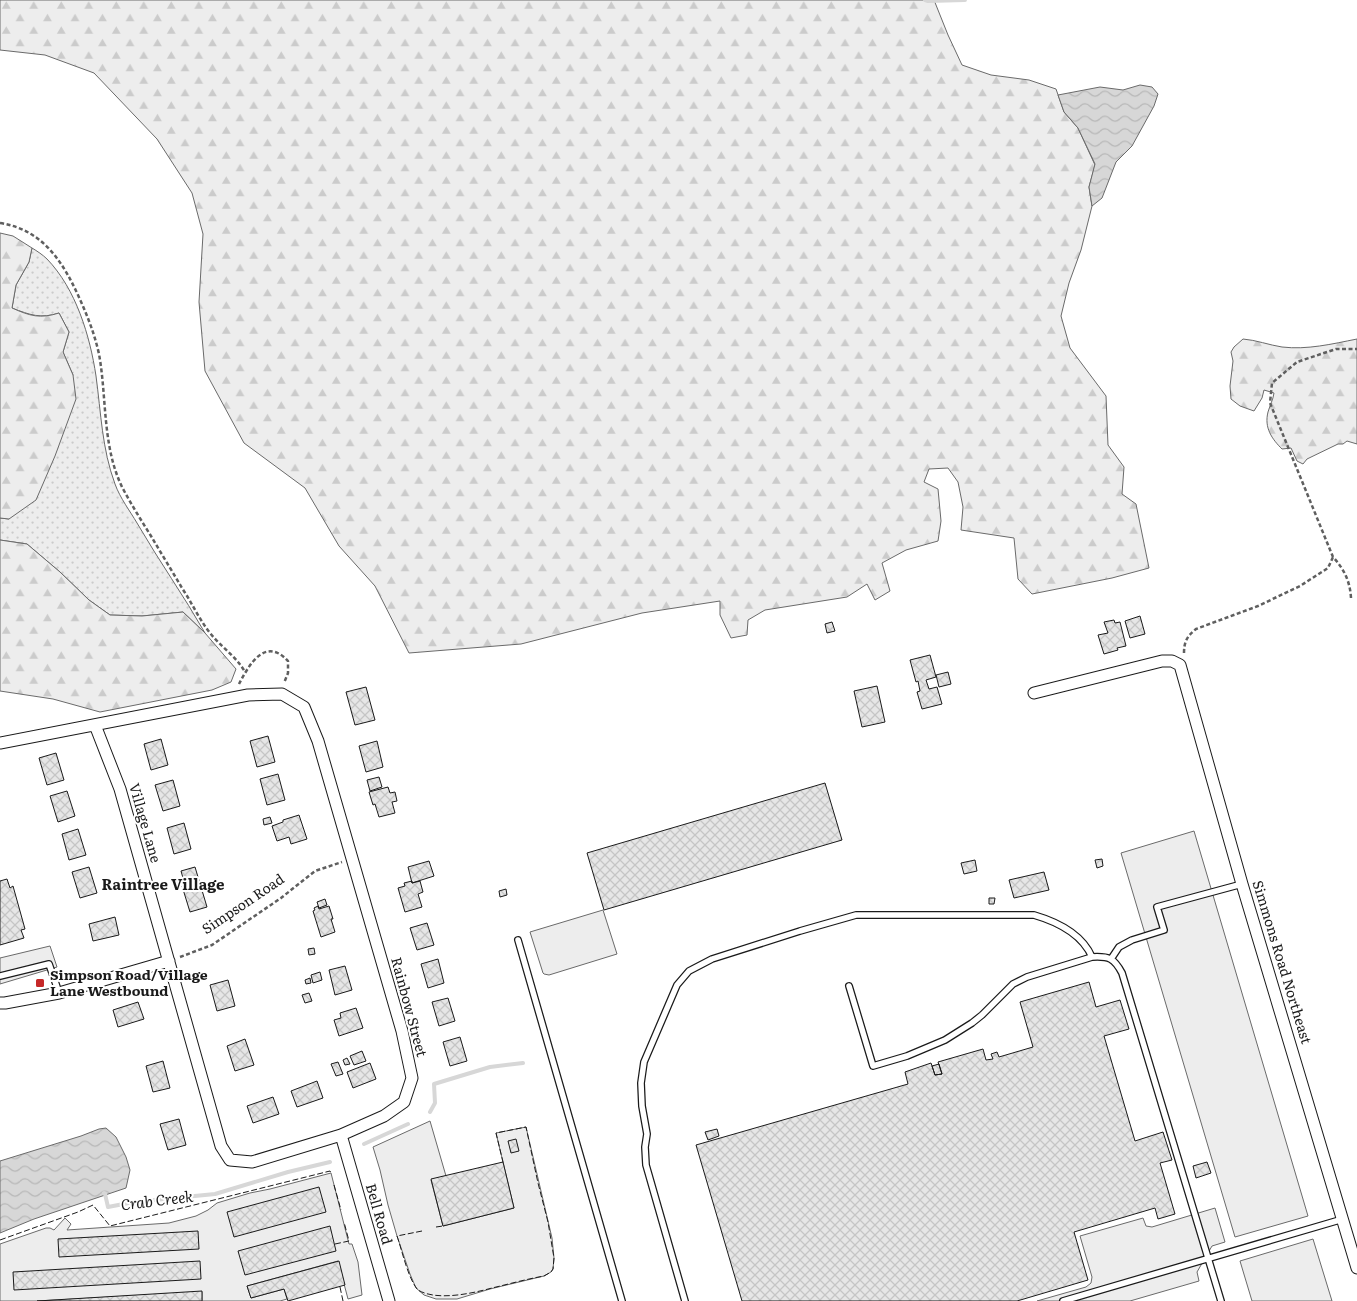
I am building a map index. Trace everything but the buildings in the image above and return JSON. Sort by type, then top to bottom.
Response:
[{"type":"street","points":[[1034,693],[1162,662],[1182,662]]},
{"type":"street","name":"Simmons Road Northeast","points":[[1182,662],[1242,884],[1357,1268]]},
{"type":"street","name":"Rainbow Street","points":[[96,725],[248,695],[282,694],[304,707],[318,741],[402,1031],[412,1078],[404,1102],[384,1116],[340,1134],[252,1162],[230,1160]]},
{"type":"street","points":[[0,743],[96,725]]},
{"type":"street","name":"Village Lane","points":[[96,725],[120,789],[221,1146],[230,1160]]},
{"type":"street","points":[[0,1002],[5,1003],[59,992],[169,961]]},
{"type":"street","name":"Bell Road","points":[[340,1134],[389,1301]]},
{"type":"lane","points":[[1111,959],[1119,947],[1132,940],[1164,930],[1158,907],[1242,884]]},
{"type":"lane","points":[[685,1301],[646,1165],[645,1147],[647,1134],[640,1083],[644,1062],[677,985],[689,971],[712,959],[856,915],[1034,915],[1051,920],[1072,932],[1088,947],[1092,957]]},
{"type":"lane","points":[[518,940],[622,1301]]},
{"type":"lane","points":[[850,986],[873,1066],[907,1056],[945,1040],[982,1015],[1013,984],[1027,977],[1092,957],[1111,959],[1117,964],[1122,973],[1221,1301]]},
{"type":"lane","points":[[0,976],[49,964],[59,992]]},
{"type":"lane","points":[[1063,1301],[1343,1219]]},
{"type":"path","points":[[0,223],[26,231],[45,244],[60,261],[73,282],[94,333],[99,355],[108,439],[113,465],[121,485],[203,624],[211,635],[241,664],[246,672]]},
{"type":"path","points":[[1351,598],[1351,587],[1343,567],[1334,557],[1270,403],[1272,383],[1297,362],[1336,349],[1357,349]]},
{"type":"path","points":[[1182,662],[1184,642],[1188,634],[1196,629],[1258,606],[1300,586],[1328,568],[1334,557]]},
{"type":"path","points":[[237,688],[250,664],[261,653],[271,652],[281,654],[288,661],[288,673],[283,684]]},
{"type":"path","name":"Simpson Road","points":[[169,961],[212,945],[281,898],[315,871],[353,859]]},
{"type":"green space","points":[[0,0],[934,0],[962,65],[991,75],[1029,80],[1056,89],[1064,112],[1078,128],[1095,165],[1089,187],[1092,206],[1061,316],[1070,348],[1106,396],[1108,445],[1124,467],[1122,494],[1136,504],[1149,568],[1112,578],[1032,594],[1018,579],[1014,538],[961,530],[963,507],[958,482],[948,468],[929,469],[924,482],[938,489],[941,521],[938,541],[906,550],[882,563],[890,591],[875,600],[867,584],[847,597],[765,610],[748,620],[747,635],[731,638],[720,615],[720,601],[642,613],[521,644],[409,653],[375,586],[339,546],[305,488],[244,443],[205,371],[199,302],[203,234],[192,193],[157,139],[94,73],[45,55],[0,50]]},
{"type":"green space","points":[[0,233],[13,236],[32,248],[29,262],[16,285],[12,308],[35,316],[59,313],[69,332],[63,352],[73,375],[76,399],[36,500],[9,519],[0,518]]},
{"type":"green space","points":[[32,248],[45,258],[66,284],[86,329],[96,376],[107,458],[117,489],[205,633],[183,612],[142,616],[110,615],[89,600],[27,544],[0,540],[0,518],[9,519],[73,375],[63,352],[69,332],[59,313],[47,316],[36,315],[12,308],[16,285],[29,262]]},
{"type":"green space","points":[[1243,339],[1277,346],[1301,348],[1357,339],[1357,444],[1347,441],[1343,444],[1338,444],[1307,459],[1303,464],[1297,461],[1291,448],[1282,449],[1272,437],[1267,423],[1268,412],[1274,393],[1264,390],[1262,398],[1254,411],[1240,406],[1231,399],[1230,386],[1233,361],[1231,352]]},
{"type":"green space","points":[[0,540],[27,544],[89,600],[110,615],[142,616],[183,612],[205,633],[236,669],[231,682],[212,690],[100,712],[53,699],[0,691]]},
{"type":"shaded area","points":[[1194,831],[1308,1216],[1235,1237],[1121,853]]},
{"type":"shaded area","points":[[603,910],[617,954],[549,975],[544,974],[530,932]]},
{"type":"shaded area","points":[[50,946],[57,967],[0,984],[0,958]]},
{"type":"shaded area","points":[[430,1121],[446,1176],[431,1180],[443,1226],[514,1208],[496,1133],[526,1127],[552,1238],[554,1258],[551,1272],[544,1276],[457,1299],[436,1299],[424,1295],[416,1288],[397,1236],[373,1147]]},
{"type":"shaded area","points":[[331,1173],[349,1244],[352,1244],[358,1262],[362,1295],[348,1299],[338,1261],[247,1286],[251,1298],[284,1289],[287,1299],[280,1301],[202,1301],[202,1292],[37,1301],[0,1301],[0,1244],[46,1228],[54,1230],[65,1218],[71,1224],[67,1230],[169,1223],[196,1216],[217,1203]]},
{"type":"shaded area","points":[[1215,1208],[1225,1242],[1212,1246],[1197,1272],[1199,1281],[1130,1301],[1037,1301],[1086,1287],[1091,1283],[1092,1277],[1080,1236],[1143,1218],[1146,1226],[1152,1227]]},
{"type":"shaded area","points":[[1313,1239],[1332,1301],[1252,1301],[1240,1261]]},
{"type":"water","points":[[1140,85],[1152,87],[1158,94],[1154,106],[1132,146],[1116,162],[1102,198],[1092,206],[1089,187],[1095,164],[1078,128],[1064,112],[1058,95],[1100,87],[1123,90]]},
{"type":"water","points":[[106,1128],[116,1137],[126,1157],[130,1170],[126,1188],[34,1219],[0,1233],[0,1161]]},
{"type":"waterway","points":[[925,0],[965,0]]},
{"type":"waterway","name":"Crab Creek","points":[[430,1112],[435,1103],[434,1084],[490,1067],[523,1063]]},
{"type":"waterway","name":"Crab Creek","points":[[364,1144],[408,1124]]},
{"type":"waterway","name":"Crab Creek","points":[[104,1193],[108,1207],[134,1202],[215,1194],[288,1172],[330,1162]]},
{"type":"fence","points":[[422,1231],[397,1236],[411,1279],[418,1290],[425,1293],[444,1296],[464,1294],[544,1276],[551,1272],[554,1258],[548,1222],[526,1127],[496,1133],[503,1162]]},
{"type":"fence","points":[[0,1240],[93,1205],[110,1226],[330,1171],[331,1173]]},
{"type":"fence","points":[[334,1185],[341,1210]]},
{"type":"fence","points":[[335,1244],[349,1241],[344,1222]]},
{"type":"fence","points":[[436,1227],[443,1226]]},
{"type":"fence","points":[[340,1287],[343,1301]]},
{"type":"place","name":"Simpson Road/Village Lane Westbound","points":[[40,983]]},
{"type":"district","name":"Raintree Village","points":[[163,885]]}]
